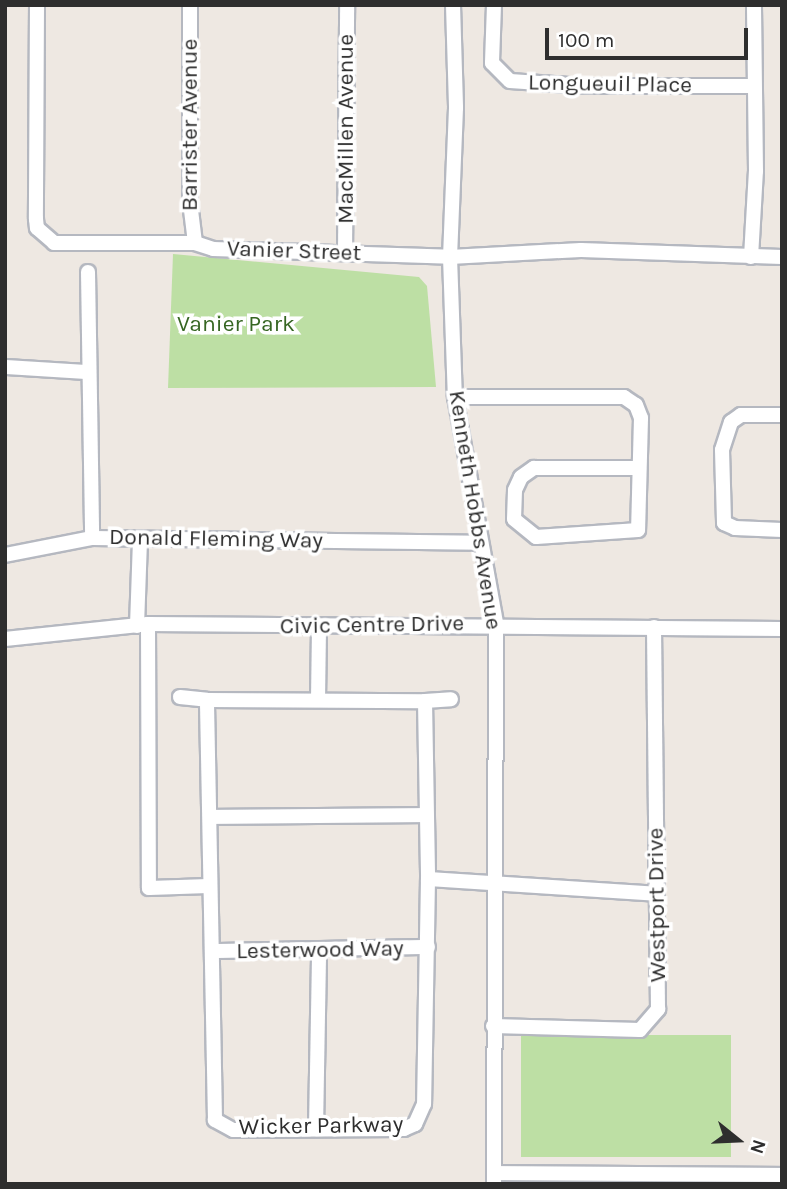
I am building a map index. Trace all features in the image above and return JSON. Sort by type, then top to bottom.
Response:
[{"type":"street","name":"Vanier Street","points":[[37,5],[37,228],[66,246],[195,243],[213,249],[450,257],[580,250],[782,257]]},
{"type":"street","name":"Barrister Avenue","points":[[190,5],[190,202],[195,243]]},
{"type":"street","name":"MacMillen Avenue","points":[[345,253],[346,5]]},
{"type":"street","name":"Kenneth Hobbs Avenue","points":[[453,5],[450,257],[455,397],[479,542],[496,623],[494,1179]]},
{"type":"street","name":"Longueuil Place","points":[[494,5],[492,63],[510,81],[584,86],[752,86]]},
{"type":"street","points":[[751,257],[756,171],[752,86],[754,5]]},
{"type":"street","name":"Donald Fleming Way","points":[[88,272],[92,538],[479,542]]},
{"type":"street","points":[[5,367],[88,372]]},
{"type":"street","points":[[455,397],[624,397],[636,405],[640,418],[638,530],[536,537],[514,519],[518,484],[534,468],[639,468]]},
{"type":"street","points":[[782,415],[741,415],[731,422],[722,450],[724,523],[743,529],[782,530]]},
{"type":"street","points":[[5,555],[92,538]]},
{"type":"street","points":[[140,539],[149,888],[209,886]]},
{"type":"street","name":"Civic Centre Drive","points":[[5,639],[143,625],[496,623],[782,629]]},
{"type":"street","points":[[318,700],[319,626]]},
{"type":"street","name":"Westport Drive","points":[[493,1026],[639,1030],[658,1009],[654,627]]},
{"type":"street","points":[[180,697],[207,700],[451,699]]},
{"type":"street","name":"Wicker Parkway","points":[[207,700],[215,1120],[233,1130],[404,1129],[423,1116],[428,947],[424,815],[425,701]]},
{"type":"street","points":[[211,817],[424,815]]},
{"type":"street","points":[[428,879],[493,886],[657,894]]},
{"type":"street","name":"Lesterwood Way","points":[[212,951],[319,952],[428,947]]},
{"type":"street","points":[[316,1129],[319,952]]},
{"type":"street","points":[[494,1179],[730,1180],[782,1175]]},
{"type":"green space","name":"Vanier Park","points":[[173,254],[419,277],[427,286],[436,387],[168,388]]},
{"type":"green space","points":[[521,1035],[731,1035],[731,1157],[521,1157]]}]
